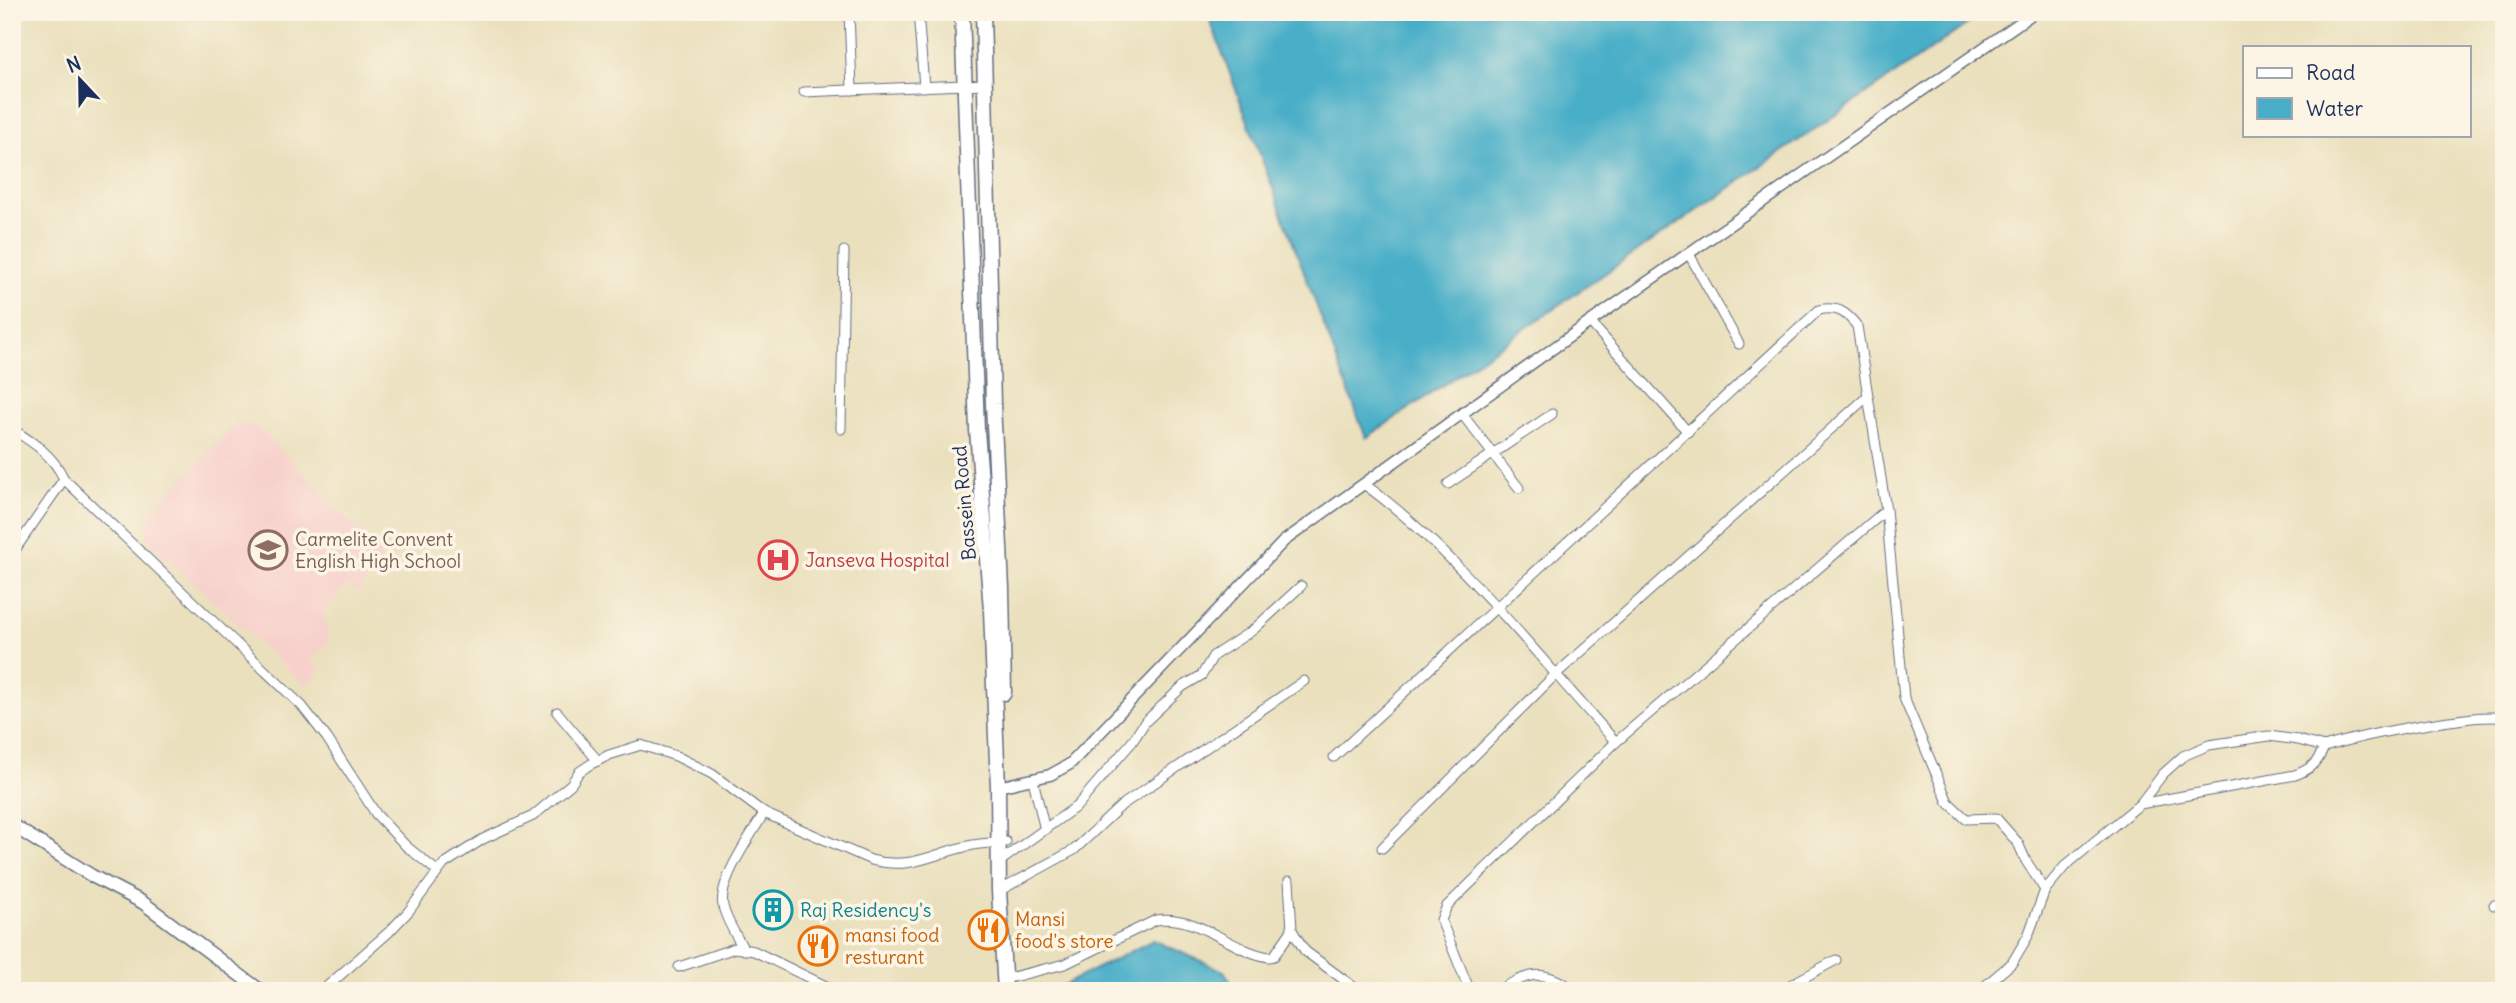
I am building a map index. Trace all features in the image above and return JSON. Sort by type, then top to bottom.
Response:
[{"type":"main road","name":"Bassein Road","points":[[962,12],[977,430],[1002,786]]},
{"type":"main road","name":"Bassein Road","points":[[983,12],[993,404],[1002,588],[1002,889],[1009,984]]},
{"type":"main road","points":[[972,276],[990,274]]},
{"type":"main road","points":[[12,825],[92,876],[142,902],[261,991]]},
{"type":"street","points":[[849,12],[852,90]]},
{"type":"street","points":[[918,12],[924,87]]},
{"type":"street","points":[[1002,786],[1050,775],[1070,764],[1284,541],[1590,322],[2035,12]]},
{"type":"street","points":[[804,92],[986,84]]},
{"type":"street","points":[[841,429],[844,251]]},
{"type":"street","points":[[1689,254],[1739,344]]},
{"type":"street","points":[[1334,757],[1819,310],[1831,307],[1847,312],[1857,327],[1886,510],[1904,698],[1948,803],[1966,819],[1996,818],[2018,843],[2045,890]]},
{"type":"street","points":[[1590,322],[1688,432]]},
{"type":"street","points":[[1382,848],[1555,676],[1868,396]]},
{"type":"street","points":[[1462,414],[1519,488]]},
{"type":"street","points":[[1448,484],[1552,414]]},
{"type":"street","points":[[12,429],[40,447],[57,465],[64,479],[302,706],[327,738],[376,814],[406,846],[438,871]]},
{"type":"street","points":[[12,554],[64,479]]},
{"type":"street","points":[[1364,484],[1427,535],[1616,742]]},
{"type":"street","points":[[1466,991],[1467,984],[1441,920],[1447,906],[1616,742],[1886,510]]},
{"type":"street","points":[[322,991],[408,912],[444,864],[483,839],[533,816],[571,784],[579,772],[598,761],[641,745],[676,756],[712,774],[764,813],[871,860],[887,864],[922,862],[971,845],[1002,851],[1045,830],[1077,806],[1123,753],[1145,722],[1182,687],[1202,675],[1213,656],[1253,630],[1301,586]]},
{"type":"street","points":[[1002,889],[1074,850],[1122,805],[1304,681]]},
{"type":"street","points":[[557,712],[598,761]]},
{"type":"street","points":[[1979,991],[2012,963],[2028,936],[2045,890],[2065,866],[2140,804],[2163,774],[2183,756],[2209,745],[2269,736],[2324,747],[2415,726],[2490,716],[2504,718]]},
{"type":"street","points":[[2140,804],[2295,775],[2318,761],[2324,747]]},
{"type":"street","points":[[1033,779],[1045,830]]},
{"type":"street","points":[[744,950],[726,914],[723,893],[726,880],[764,813]]},
{"type":"street","points":[[1289,881],[1292,930],[1305,951],[1359,991]]},
{"type":"street","points":[[1009,984],[1065,964],[1156,919],[1169,917],[1187,923],[1269,957],[1274,956],[1292,930]]},
{"type":"street","points":[[679,967],[735,948],[754,951],[836,991]]},
{"type":"street","points":[[1779,991],[1836,960]]},
{"type":"street","points":[[1496,991],[1520,979],[1539,974],[1553,976],[1576,991]]},
{"type":"street","points":[[1798,981],[1802,991]]},
{"type":"shaded area","name":"Carmelite Convent English High School","points":[[239,422],[259,427],[383,556],[358,592],[347,585],[324,610],[329,642],[312,661],[321,670],[306,686],[151,544],[146,535],[149,527],[144,520]]},
{"type":"water","points":[[1207,12],[1985,12],[1366,438]]},
{"type":"water","points":[[1153,940],[1224,971],[1237,991],[1052,991]]},
{"type":"place","name":"Carmelite Convent English High School","points":[[268,550]]},
{"type":"place","name":"Janseva Hospital","points":[[778,560]]},
{"type":"place","name":"Raj Residency's","points":[[773,910]]},
{"type":"place","name":"Mansi food's store","points":[[988,930]]},
{"type":"place","name":"mansi food resturant","points":[[818,946]]}]
